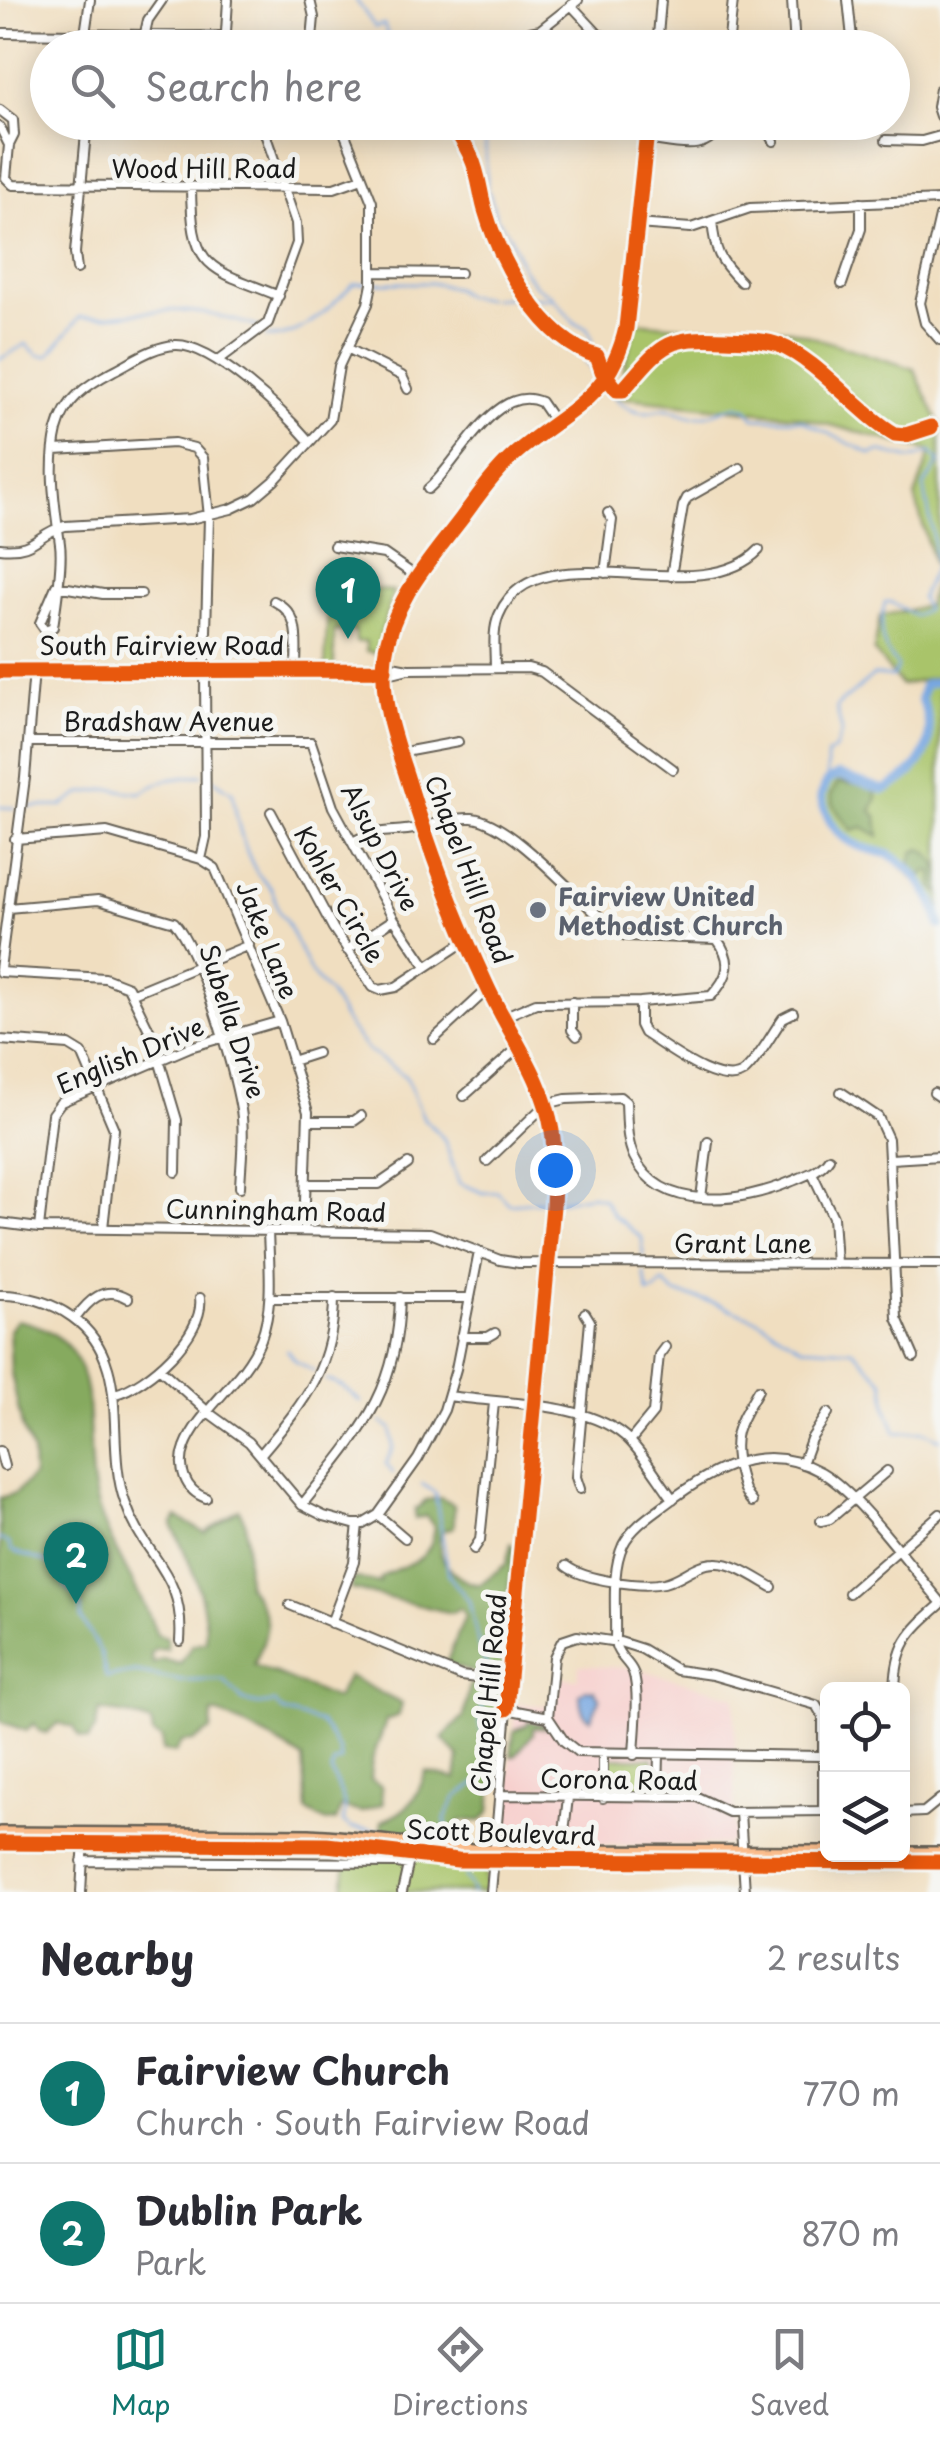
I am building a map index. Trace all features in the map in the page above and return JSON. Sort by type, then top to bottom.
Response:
[{"type":"main road","name":"Scott Boulevard","points":[[0,1834],[84,1840]]},
{"type":"main road","name":"Scott Boulevard","points":[[0,1844],[310,1835],[355,1837],[495,1856],[820,1852]]},
{"type":"main road","name":"Scott Boulevard","points":[[495,1856],[562,1851],[940,1862]]},
{"type":"main road","points":[[910,1852],[940,1852]]},
{"type":"street","points":[[85,30],[90,0]]},
{"type":"street","points":[[146,30],[162,0]]},
{"type":"street","points":[[225,30],[228,0]]},
{"type":"street","points":[[310,0],[313,30]]},
{"type":"street","points":[[659,30],[662,0]]},
{"type":"street","points":[[730,30],[733,0]]},
{"type":"street","points":[[792,0],[794,30]]},
{"type":"street","points":[[848,0],[851,30]]},
{"type":"street","points":[[540,30],[575,2],[595,30]]},
{"type":"street","points":[[3,34],[30,34]]},
{"type":"street","points":[[940,89],[940,116]]},
{"type":"street","points":[[0,110],[14,120],[9,146]]},
{"type":"street","points":[[2,130],[9,146]]},
{"type":"street","points":[[886,140],[922,141],[940,136]]},
{"type":"street","points":[[77,269],[75,252],[85,140]]},
{"type":"street","points":[[220,359],[264,328],[280,296],[298,235],[267,140]]},
{"type":"street","points":[[0,548],[28,548],[57,528],[209,516],[254,498],[330,420],[339,366],[371,296],[372,202],[347,140]]},
{"type":"street","name":"Chapel Hill Road","points":[[491,1892],[555,1161],[546,1104],[488,989],[422,827],[386,711],[385,670],[396,616],[417,578],[498,470],[600,388],[610,372],[626,328],[646,140]]},
{"type":"street","points":[[653,140],[696,146],[706,140]]},
{"type":"street","name":"Wood Hill Road","points":[[9,146],[7,182],[13,185],[341,187],[362,178]]},
{"type":"street","points":[[191,188],[192,230],[199,252],[215,268],[280,296]]},
{"type":"street","points":[[636,224],[691,228],[750,208],[940,200]]},
{"type":"street","points":[[842,284],[861,229],[861,203]]},
{"type":"street","points":[[940,216],[920,303],[925,323],[940,340]]},
{"type":"street","points":[[712,221],[714,247],[721,261],[741,282]]},
{"type":"street","points":[[372,272],[460,273]]},
{"type":"street","points":[[56,586],[40,623],[45,630],[53,627],[61,560],[52,494],[55,450],[65,411],[88,384],[168,346],[193,346],[220,359],[309,442]]},
{"type":"street","points":[[347,348],[402,376],[408,389]]},
{"type":"street","points":[[428,489],[476,430],[516,402],[526,398],[541,402],[556,424]]},
{"type":"street","points":[[15,839],[107,832],[201,859],[206,837],[209,516],[203,458],[184,444],[55,450]]},
{"type":"street","points":[[671,576],[682,506],[687,498],[740,468]]},
{"type":"street","points":[[604,573],[612,520],[608,513]]},
{"type":"street","points":[[334,546],[384,554],[417,578]]},
{"type":"street","points":[[673,769],[542,672],[495,668],[494,635],[499,614],[514,592],[549,574],[689,578],[751,558],[760,550]]},
{"type":"street","points":[[56,586],[103,594],[142,594]]},
{"type":"street","points":[[274,602],[291,614],[296,625],[296,669]]},
{"type":"street","name":"South Fairview Road","points":[[0,671],[495,668]]},
{"type":"street","points":[[34,670],[0,971],[105,978],[119,981],[134,994],[177,1120],[176,1172]]},
{"type":"street","name":"Bradshaw Avenue","points":[[28,742],[311,742]]},
{"type":"street","name":"Alsup Drive","points":[[311,742],[334,807],[394,920],[426,966]]},
{"type":"street","points":[[399,754],[458,742]]},
{"type":"street","name":"Kohler Circle","points":[[271,812],[368,983],[380,990],[396,987],[426,966]]},
{"type":"street","points":[[352,842],[379,830],[476,818],[496,825],[606,924],[626,936],[716,940],[728,954],[720,986],[711,996],[640,1002],[536,1003],[503,1017]]},
{"type":"street","name":"Jake Lane","points":[[201,859],[219,874],[249,946],[280,1021],[310,1121],[304,1231]]},
{"type":"street","name":"Subella Drive","points":[[8,908],[98,900],[174,922],[182,931],[197,966],[241,1107],[240,1186]]},
{"type":"street","points":[[347,950],[394,920]]},
{"type":"street","points":[[426,966],[467,940]]},
{"type":"street","points":[[134,994],[249,946]]},
{"type":"street","points":[[434,1039],[488,989]]},
{"type":"street","points":[[572,1002],[572,1030],[578,1036]]},
{"type":"street","points":[[640,1002],[644,1033],[725,1078],[744,1073],[784,1018],[793,1014]]},
{"type":"street","name":"English Drive","points":[[39,1228],[52,1114],[61,1102],[159,1059],[280,1021]]},
{"type":"street","points":[[0,1040],[76,1048],[98,1086],[114,1129],[103,1228]]},
{"type":"street","points":[[464,1096],[519,1047]]},
{"type":"street","points":[[292,1061],[317,1054]]},
{"type":"street","points":[[842,1092],[878,1117],[888,1140],[897,1318],[914,1357]]},
{"type":"street","points":[[487,1160],[546,1104],[566,1099],[620,1097],[626,1102],[627,1135],[645,1173],[670,1189],[700,1198],[730,1199],[758,1194],[812,1173],[829,1158]]},
{"type":"street","points":[[310,1121],[354,1121],[361,1116]]},
{"type":"street","points":[[700,1198],[708,1142]]},
{"type":"street","points":[[891,1159],[940,1156]]},
{"type":"street","points":[[307,1184],[379,1184],[408,1164]]},
{"type":"street","points":[[812,1173],[832,1218],[836,1264]]},
{"type":"street","name":"Cunningham Road","points":[[0,1223],[39,1228],[430,1233],[500,1260],[546,1262]]},
{"type":"street","points":[[206,1498],[195,1494],[186,1482],[182,1462],[188,1440],[254,1356],[265,1328],[270,1298],[268,1231]]},
{"type":"street","points":[[159,1368],[261,1454],[302,1504],[324,1516],[358,1524],[378,1515],[418,1458],[449,1396],[478,1252]]},
{"type":"street","name":"Grant Lane","points":[[546,1262],[940,1264]]},
{"type":"street","points":[[74,1318],[93,1297],[120,1293],[128,1298]]},
{"type":"street","points":[[0,1296],[40,1300],[74,1318],[100,1348],[110,1368],[114,1394],[122,1496],[138,1530],[176,1589],[180,1641]]},
{"type":"street","points":[[261,1454],[315,1384],[331,1338],[334,1297]]},
{"type":"street","points":[[114,1394],[142,1384],[192,1332],[202,1309],[200,1298]]},
{"type":"street","points":[[270,1298],[469,1298]]},
{"type":"street","points":[[302,1504],[357,1436],[381,1395],[396,1350],[400,1298]]},
{"type":"street","points":[[580,1489],[576,1477],[590,1321],[585,1313]]},
{"type":"street","points":[[461,1337],[488,1337],[495,1333]]},
{"type":"street","points":[[630,1441],[653,1413],[659,1355],[665,1346]]},
{"type":"street","points":[[752,1502],[746,1496],[736,1461],[734,1438],[758,1390]]},
{"type":"street","points":[[449,1396],[581,1412],[601,1420],[630,1441],[673,1499]]},
{"type":"street","points":[[474,1549],[480,1540],[494,1403]]},
{"type":"street","points":[[802,1464],[811,1439],[828,1413]]},
{"type":"street","points":[[0,1451],[4,1466]]},
{"type":"street","points":[[634,1754],[635,1679],[631,1667],[620,1658],[615,1641],[616,1580],[624,1542],[673,1499],[717,1468],[736,1461],[768,1458],[802,1464],[836,1482],[940,1603],[904,1641],[898,1655],[896,1682]]},
{"type":"street","points":[[821,1521],[830,1519],[887,1471]]},
{"type":"street","points":[[849,1594],[940,1514]]},
{"type":"street","points":[[378,1515],[405,1538]]},
{"type":"street","points":[[331,1622],[354,1562],[358,1524]]},
{"type":"street","points":[[566,1566],[577,1574],[666,1583],[697,1568],[720,1563],[772,1587]]},
{"type":"street","points":[[290,1605],[462,1676],[508,1682]]},
{"type":"street","points":[[820,1714],[816,1705],[712,1674],[677,1670],[642,1649],[577,1636],[562,1640],[554,1657],[548,1716],[573,1749],[603,1754],[820,1755]]},
{"type":"street","points":[[506,1711],[548,1716]]},
{"type":"street","points":[[603,1754],[604,1798]]},
{"type":"street","points":[[658,1797],[659,1754]]},
{"type":"street","points":[[562,1851],[568,1797]]},
{"type":"street","name":"Corona Road","points":[[499,1798],[698,1797],[723,1811],[820,1811]]},
{"type":"street","points":[[910,1813],[924,1812],[940,1800]]},
{"type":"street","points":[[740,1812],[745,1892]]},
{"type":"street","points":[[82,1892],[84,1840]]},
{"type":"street","points":[[82,1861],[346,1861],[408,1865],[402,1892]]},
{"type":"shaded area","points":[[579,1665],[638,1669],[735,1696],[734,1838],[726,1845],[513,1845],[504,1840],[515,1703],[555,1707],[559,1677],[578,1679]]},
{"type":"green space","points":[[635,322],[788,329],[914,369],[940,425],[940,677],[901,685],[874,651],[880,616],[927,606],[937,575],[915,497],[931,451],[795,416],[617,397]]},
{"type":"green space","points":[[329,586],[393,591],[376,653],[366,651],[366,642],[356,642],[355,630],[334,631],[334,668],[325,668]]},
{"type":"green space","points":[[940,681],[940,925],[933,898],[891,856],[856,846],[832,827],[821,797],[827,781],[839,775],[884,790],[910,773],[928,741],[927,714],[921,699],[924,685]]},
{"type":"green space","points":[[838,782],[875,791],[877,798],[871,811],[877,816],[879,836],[863,827],[852,830],[842,818],[831,795]]},
{"type":"green space","points":[[921,849],[935,862],[940,894],[933,887],[933,872],[927,871],[923,876],[913,872],[910,864],[914,852]]},
{"type":"green space","points":[[17,1320],[48,1330],[68,1346],[80,1367],[96,1500],[157,1635],[167,1638],[167,1650],[156,1649],[151,1654],[153,1664],[163,1659],[180,1664],[192,1645],[206,1641],[200,1595],[172,1525],[177,1517],[205,1533],[239,1509],[246,1524],[247,1586],[262,1607],[266,1624],[254,1665],[336,1699],[348,1676],[402,1704],[399,1715],[386,1720],[371,1765],[371,1780],[381,1786],[383,1804],[361,1812],[341,1807],[336,1821],[326,1822],[307,1811],[303,1759],[219,1714],[212,1713],[211,1730],[194,1741],[182,1742],[175,1753],[162,1751],[162,1739],[153,1734],[151,1723],[129,1715],[99,1711],[88,1740],[79,1737],[74,1727],[58,1723],[46,1733],[34,1723],[26,1731],[0,1721],[0,1498],[16,1493],[33,1476],[32,1452],[22,1427],[11,1373],[9,1330]]},
{"type":"green space","points":[[441,1498],[454,1505],[454,1527],[441,1532],[440,1551],[454,1573],[479,1585],[506,1564],[511,1544],[514,1547],[501,1637],[503,1667],[499,1675],[446,1664],[465,1616],[460,1608],[451,1613],[351,1589],[353,1578],[380,1583],[380,1578],[416,1561],[428,1550],[435,1528],[426,1516],[415,1519],[415,1509],[426,1500]]},
{"type":"green space","points":[[470,1684],[497,1687],[501,1693],[490,1812],[481,1821],[462,1820],[435,1832],[381,1829],[382,1821],[410,1803],[426,1772],[456,1779],[459,1757],[442,1738],[464,1716]]},
{"type":"green space","points":[[529,1721],[545,1725],[544,1728],[533,1728],[533,1734],[511,1756],[514,1730]]},
{"type":"green space","points":[[608,1758],[653,1758],[653,1792],[610,1793]]},
{"type":"green space","points":[[347,1850],[482,1866],[486,1872],[486,1892],[343,1892]]},
{"type":"water","points":[[586,1689],[594,1690],[600,1699],[591,1719],[581,1705],[580,1694]]},
{"type":"waterway","points":[[356,0],[375,27],[384,24],[386,30]]},
{"type":"waterway","points":[[485,140],[487,186],[496,217],[535,285],[552,296],[575,323],[587,328],[592,338],[586,362],[598,379]]},
{"type":"waterway","points":[[266,337],[303,327],[353,284],[368,283]]},
{"type":"waterway","points":[[376,283],[431,283],[455,288],[465,296],[489,299],[523,296]]},
{"type":"waterway","points":[[531,297],[554,299]]},
{"type":"waterway","points":[[0,359],[26,344],[38,355],[48,356],[80,317],[184,311],[258,327]]},
{"type":"waterway","points":[[604,385],[620,403],[637,411],[670,409],[696,416],[738,405],[748,409],[754,418],[801,420],[871,454],[879,451],[911,459],[931,452],[939,462],[924,486],[935,566],[921,598],[926,610],[915,616],[885,602],[882,637],[898,666],[893,677],[874,675],[836,707],[842,731],[835,750],[827,754],[827,781]]},
{"type":"waterway","points":[[940,681],[924,685],[921,699],[927,714],[928,741],[910,773],[884,790],[839,775],[827,781],[821,797],[830,820],[844,838],[890,855],[916,876],[934,905],[940,925]]},
{"type":"waterway","points":[[26,807],[62,806],[82,793],[111,789],[140,793],[165,780],[202,775]]},
{"type":"waterway","points":[[210,777],[233,793],[251,862],[272,890],[311,973],[369,1051],[406,1077],[424,1119],[444,1139],[459,1183],[484,1193],[498,1192],[509,1204],[545,1201]]},
{"type":"waterway","points":[[0,807],[15,808]]},
{"type":"waterway","points":[[560,1201],[591,1195],[604,1199],[613,1215],[642,1238],[643,1256]]},
{"type":"waterway","points":[[644,1273],[648,1293],[663,1282],[674,1293],[712,1302],[758,1320],[802,1347],[853,1350],[884,1382],[887,1408],[896,1433],[923,1431],[940,1439]]},
{"type":"waterway","points":[[287,1350],[296,1361],[314,1371]]},
{"type":"waterway","points":[[327,1380],[342,1386],[361,1402]]},
{"type":"waterway","points":[[381,1422],[391,1428],[393,1447],[386,1464],[393,1473]]},
{"type":"waterway","points":[[422,1484],[435,1493],[449,1576],[469,1601],[480,1651],[488,1668]]},
{"type":"waterway","points":[[0,1539],[12,1551],[57,1566],[66,1588],[76,1596],[81,1618],[101,1653],[106,1677],[136,1672],[181,1681],[223,1680],[243,1701],[258,1705],[275,1703],[282,1711],[321,1723],[339,1750],[341,1760],[334,1763],[331,1771],[344,1802],[343,1822],[351,1828],[450,1842]]},
{"type":"waterway","points":[[448,1837],[445,1819],[456,1797],[482,1780],[489,1760],[479,1719],[486,1693]]},
{"type":"waterway","points":[[465,1876],[473,1892]]},
{"type":"cycle path","points":[[462,140],[474,163],[485,210],[501,252],[526,296],[558,334],[597,356],[602,371],[617,390],[623,390],[657,353],[677,342],[706,338],[759,341],[779,345],[809,363],[895,434],[906,435],[931,427]]},
{"type":"cycle path","points":[[506,1709],[553,1206],[553,1140],[542,1093],[475,960],[423,828],[389,716],[385,656],[404,599],[480,493],[515,454],[583,402],[609,372],[626,328],[646,140]]},
{"type":"cycle path","points":[[0,671],[385,670]]},
{"type":"cycle path","points":[[0,1843],[327,1845],[458,1860],[940,1862]]},
{"type":"place","name":"Fairview Church","points":[[348,639]]},
{"type":"place","name":"Fairview United Methodist Church","points":[[538,910]]},
{"type":"place","name":"Dublin Park","points":[[76,1604]]}]
